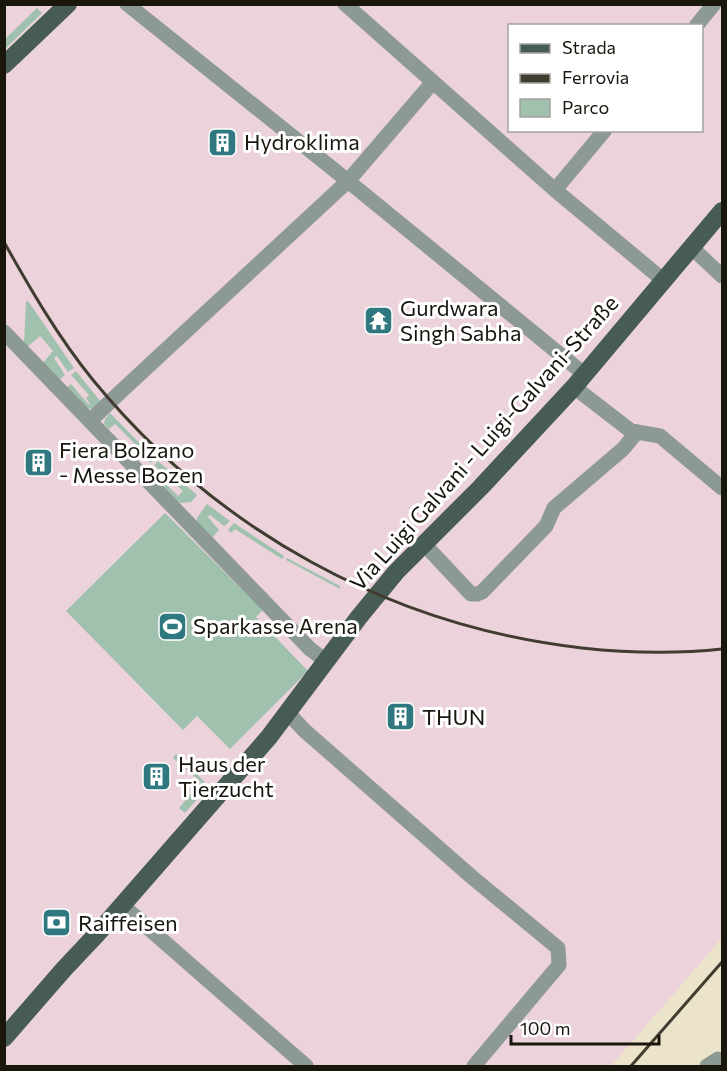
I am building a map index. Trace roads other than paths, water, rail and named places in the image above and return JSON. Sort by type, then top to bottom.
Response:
[{"type":"main road","points":[[4,65],[68,4]]},
{"type":"main road","name":"Via Luigi Galvani - Luigi-Galvani-Straße","points":[[4,1038],[249,761],[389,581],[481,487],[579,380],[723,212]]},
{"type":"street","points":[[127,4],[348,181],[579,380],[631,431],[660,436],[723,488]]},
{"type":"street","points":[[345,4],[555,190],[663,280]]},
{"type":"street","points":[[698,24],[714,4]]},
{"type":"street","points":[[90,421],[348,181],[434,82]]},
{"type":"street","points":[[555,190],[603,132]]},
{"type":"street","points":[[691,247],[723,276]]},
{"type":"street","points":[[4,332],[310,649],[326,661]]},
{"type":"street","points":[[424,544],[471,594],[482,592],[546,526],[554,508],[623,449],[637,432]]},
{"type":"street","points":[[287,712],[305,731],[473,878],[558,948],[559,965],[474,1066]]},
{"type":"street","points":[[122,905],[301,1065]]},
{"type":"street","points":[[707,1066],[718,1059],[723,1065]]},
{"type":"railway","points":[[4,242],[68,347],[93,380],[141,434],[194,482],[251,525],[311,562],[375,593],[441,618],[511,636],[582,648],[617,651],[670,652],[722,649]]},
{"type":"railway","points":[[631,1066],[722,962]]},
{"type":"place","name":"Hydroklima","points":[[223,142]]},
{"type":"place","name":"Gurdwara Singh Sabha","points":[[379,321]]},
{"type":"place","name":"Fiera Bolzano - Messe Bozen","points":[[38,463]]},
{"type":"place","name":"Sparkasse Arena","points":[[172,626]]},
{"type":"place","name":"THUN","points":[[401,717]]},
{"type":"place","name":"Haus der Tierzucht","points":[[157,777]]},
{"type":"place","name":"Raiffeisen","points":[[57,923]]}]
